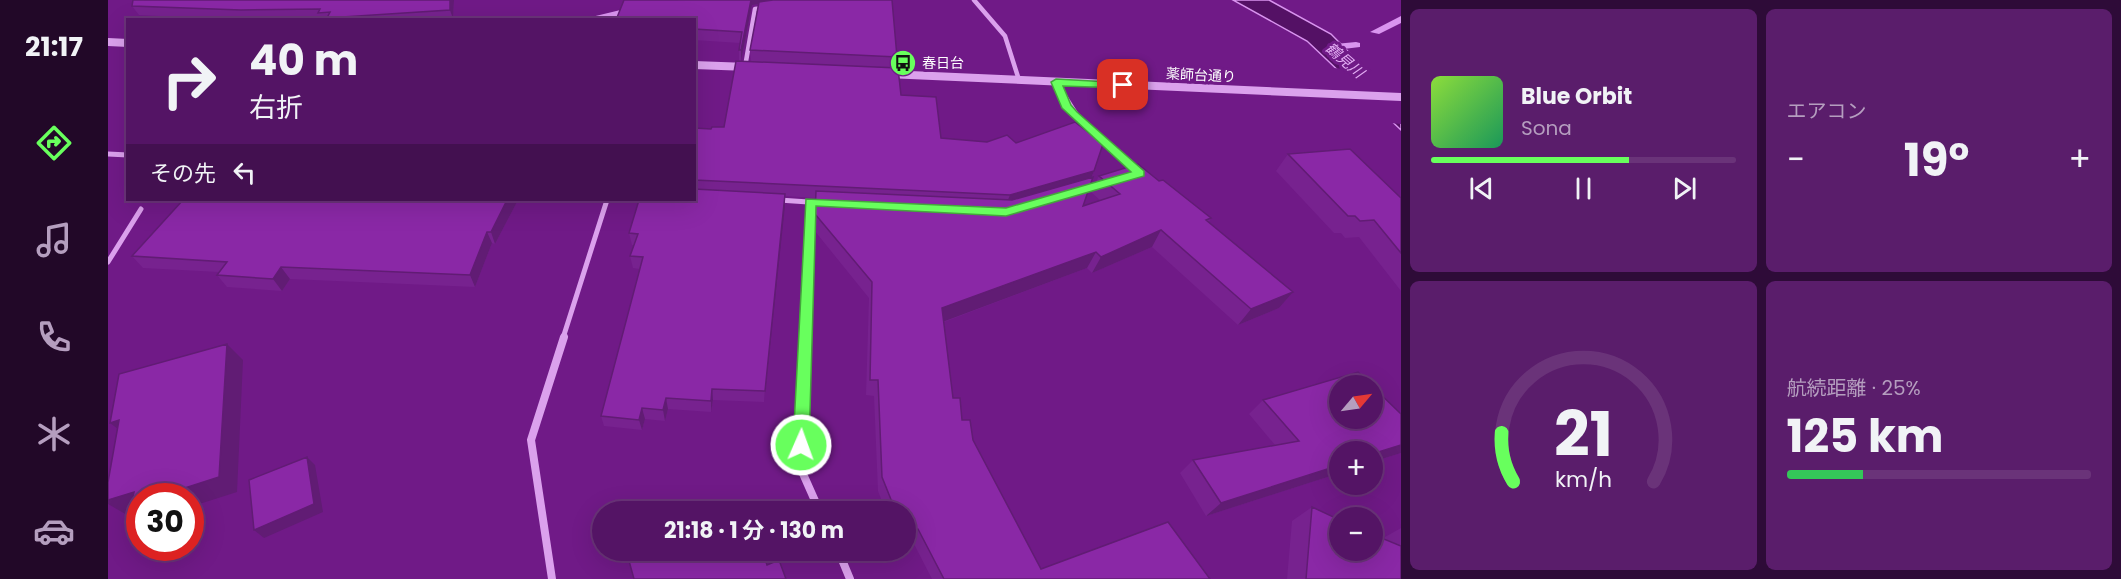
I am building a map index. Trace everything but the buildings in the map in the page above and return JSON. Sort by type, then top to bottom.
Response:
[{"type":"street","points":[[974,0],[1005,36],[1019,80]]},
{"type":"street","points":[[745,67],[755,9],[775,6]]},
{"type":"street","points":[[108,42],[126,43]]},
{"type":"street","points":[[696,65],[757,68]]},
{"type":"street","name":"薬師台通り","points":[[876,74],[1401,97]]},
{"type":"street","points":[[1056,82],[1066,106],[1073,114],[1139,173],[1128,177]]},
{"type":"street","points":[[108,154],[126,155]]},
{"type":"street","points":[[776,200],[833,203]]},
{"type":"street","points":[[552,579],[531,440],[607,201]]},
{"type":"street","points":[[810,202],[801,467],[815,501]]},
{"type":"street","points":[[108,262],[141,209]]},
{"type":"street","points":[[843,561],[850,579]]},
{"type":"water","name":"鶴見川","points":[[1233,0],[1269,0],[1331,34],[1401,105],[1401,130],[1307,41]]},
{"type":"pier","points":[[1332,68],[1371,70],[1401,101],[1401,124],[1390,123]]},
{"type":"waterway","points":[[594,18],[637,9]]},
{"type":"waterway","points":[[1375,32],[1401,19]]},
{"type":"waterway","name":"鶴見川","points":[[1335,47],[1356,45]]},
{"type":"place","name":"春日台","points":[[903,63]]},
{"type":"route","points":[[801,445],[810,202],[1006,212],[1139,173],[1073,114],[1066,106],[1056,82],[1123,85]]}]
